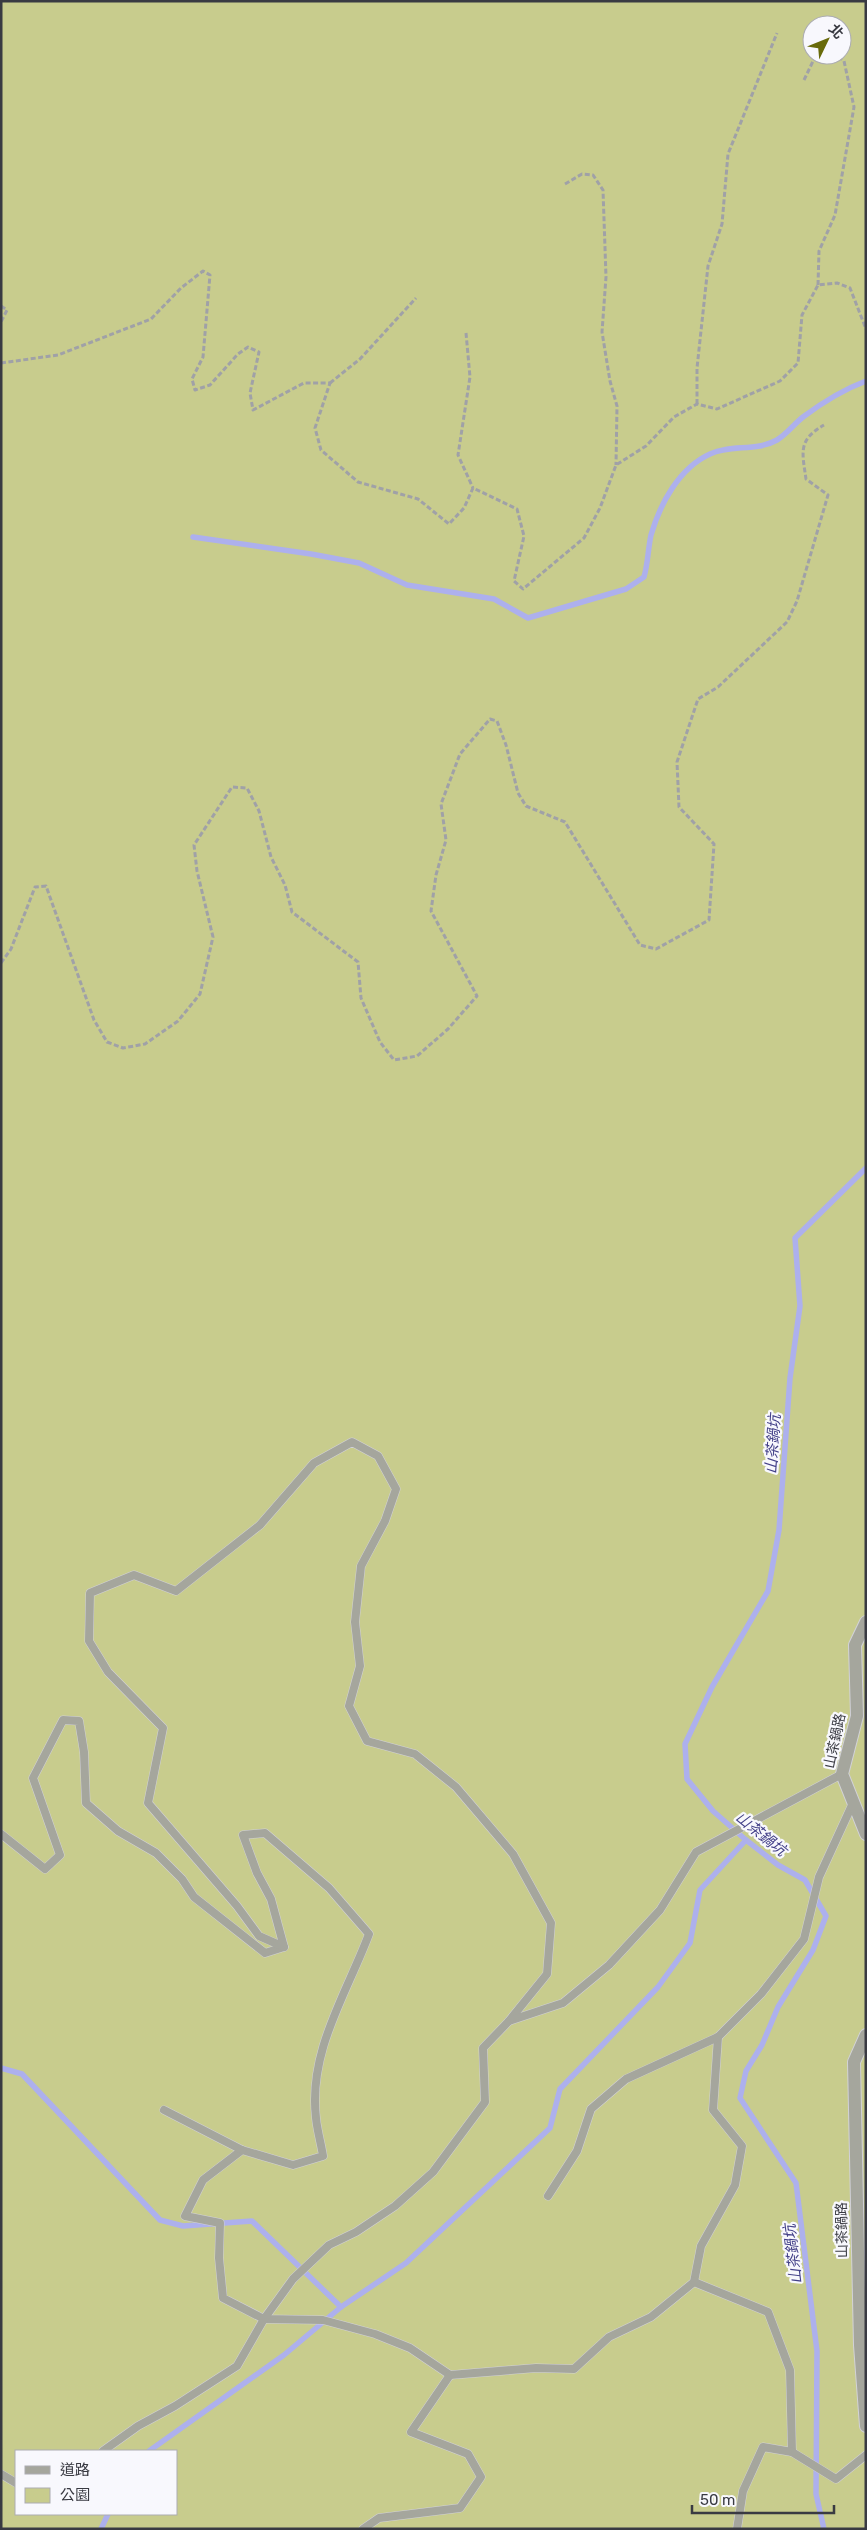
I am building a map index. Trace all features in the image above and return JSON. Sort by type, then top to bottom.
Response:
[{"type":"street","name":"山茶鍋路","points":[[866,1622],[855,1645],[857,1716],[842,1774],[866,1834]]},
{"type":"street","name":"山茶鍋路","points":[[866,2036],[854,2062],[860,2345],[866,2426]]},
{"type":"lane","points":[[104,2450],[138,2426],[175,2406],[237,2366],[264,2318],[293,2280],[329,2245],[356,2232],[395,2206],[433,2172],[485,2102],[483,2048],[509,2022],[547,1974],[551,1923],[513,1854],[456,1787],[415,1754],[367,1741],[349,1706],[360,1666],[355,1622],[361,1566],[385,1521],[396,1489],[378,1456],[352,1442],[314,1463],[260,1525],[176,1591],[134,1574],[90,1593],[89,1641],[108,1672],[163,1728],[148,1804],[237,1906],[260,1936],[284,1947]]},
{"type":"lane","points":[[1,1834],[45,1868],[60,1854],[33,1778],[63,1720],[79,1721],[84,1752],[86,1803],[118,1832],[156,1853],[182,1879],[194,1897],[265,1953],[284,1947]]},
{"type":"lane","points":[[509,2022],[563,2003],[609,1965],[660,1910],[696,1852],[842,1774]]},
{"type":"lane","points":[[548,2196],[577,2151],[591,2109],[626,2079],[718,2037],[761,1994],[804,1939],[818,1880],[853,1803]]},
{"type":"lane","points":[[164,2110],[242,2150],[293,2164],[323,2156],[315,2116],[317,2074],[327,2032],[369,1934],[329,1888],[265,1833],[243,1835],[257,1873],[271,1899],[284,1947]]},
{"type":"lane","points":[[242,2150],[203,2180],[185,2216],[220,2222],[223,2298],[264,2318],[323,2320],[375,2334],[410,2348],[450,2375],[536,2368],[574,2370],[609,2337],[651,2317],[694,2282],[701,2246],[734,2185],[742,2146],[713,2110],[718,2037]]},
{"type":"lane","points":[[854,2062],[866,2054]]},
{"type":"lane","points":[[694,2282],[768,2312],[790,2370],[792,2452]]},
{"type":"lane","points":[[363,2529],[379,2518],[460,2508],[481,2477],[468,2454],[411,2432],[450,2375]]},
{"type":"lane","points":[[737,2529],[743,2491],[763,2447],[792,2452],[836,2479],[866,2455]]},
{"type":"lane","points":[[1,2474],[15,2482]]},
{"type":"path","points":[[697,404],[697,368],[708,266],[722,224],[728,154],[777,33]]},
{"type":"path","points":[[804,80],[811,65]]},
{"type":"path","points":[[616,465],[646,446],[674,417],[697,404],[717,409],[780,381],[798,364],[802,315],[818,285],[819,251],[835,215],[854,107],[845,65]]},
{"type":"path","points":[[466,333],[470,377],[458,456],[473,488],[517,509],[524,536],[514,581],[523,589],[584,538],[600,508],[616,465],[616,406],[602,332],[606,277],[603,190],[593,175],[582,174],[565,184]]},
{"type":"path","points":[[1,363],[58,356],[151,319],[181,288],[203,271],[210,276],[203,357],[192,379],[195,390],[210,385],[238,354],[248,347],[259,352],[250,393],[253,410],[304,383],[330,383]]},
{"type":"path","points":[[818,285],[837,283],[850,288],[866,329]]},
{"type":"path","points":[[416,298],[360,359],[330,383],[315,428],[321,450],[358,482],[418,499],[449,524],[464,508],[473,488]]},
{"type":"path","points":[[1,306],[7,310],[1,322]]},
{"type":"path","points":[[1,963],[11,949],[35,886],[46,886],[94,1020],[107,1042],[123,1048],[145,1044],[178,1021],[200,994],[213,937],[194,845],[232,787],[246,788],[259,811],[271,857],[285,885],[292,912],[358,962],[360,998],[380,1042],[394,1060],[417,1056],[448,1029],[477,996],[431,910],[436,875],[446,840],[441,804],[460,754],[490,719],[497,721],[506,745],[518,793],[526,806],[566,822],[640,946],[656,949],[709,920],[714,844],[678,806],[677,762],[698,699],[718,687],[787,622],[797,601],[828,495],[806,478],[802,451],[809,434],[824,425]]},
{"type":"green space","points":[[1,1],[866,1],[866,2529],[1,2529]]},
{"type":"waterway","points":[[193,537],[359,563],[407,585],[494,599],[528,618],[626,589],[644,577],[651,535],[655,523],[665,499],[689,468],[699,460],[718,451],[769,444],[784,435],[818,406],[841,392],[866,381]]},
{"type":"waterway","name":"山茶鍋坑","points":[[824,2529],[816,2494],[817,2351],[796,2183],[740,2098],[746,2071],[762,2045],[778,2007],[813,1950],[826,1916],[805,1880],[778,1865],[713,1811],[687,1779],[685,1744],[712,1687],[768,1591],[779,1530],[790,1378],[800,1306],[795,1238],[866,1168]]},
{"type":"waterway","points":[[150,2450],[284,2355],[341,2307],[406,2263],[550,2128],[560,2089],[658,1987],[690,1943],[700,1890],[746,1840]]},
{"type":"waterway","points":[[1,2068],[22,2074],[160,2220],[183,2226],[252,2221],[341,2307]]},
{"type":"waterway","points":[[101,2529],[108,2515]]}]
